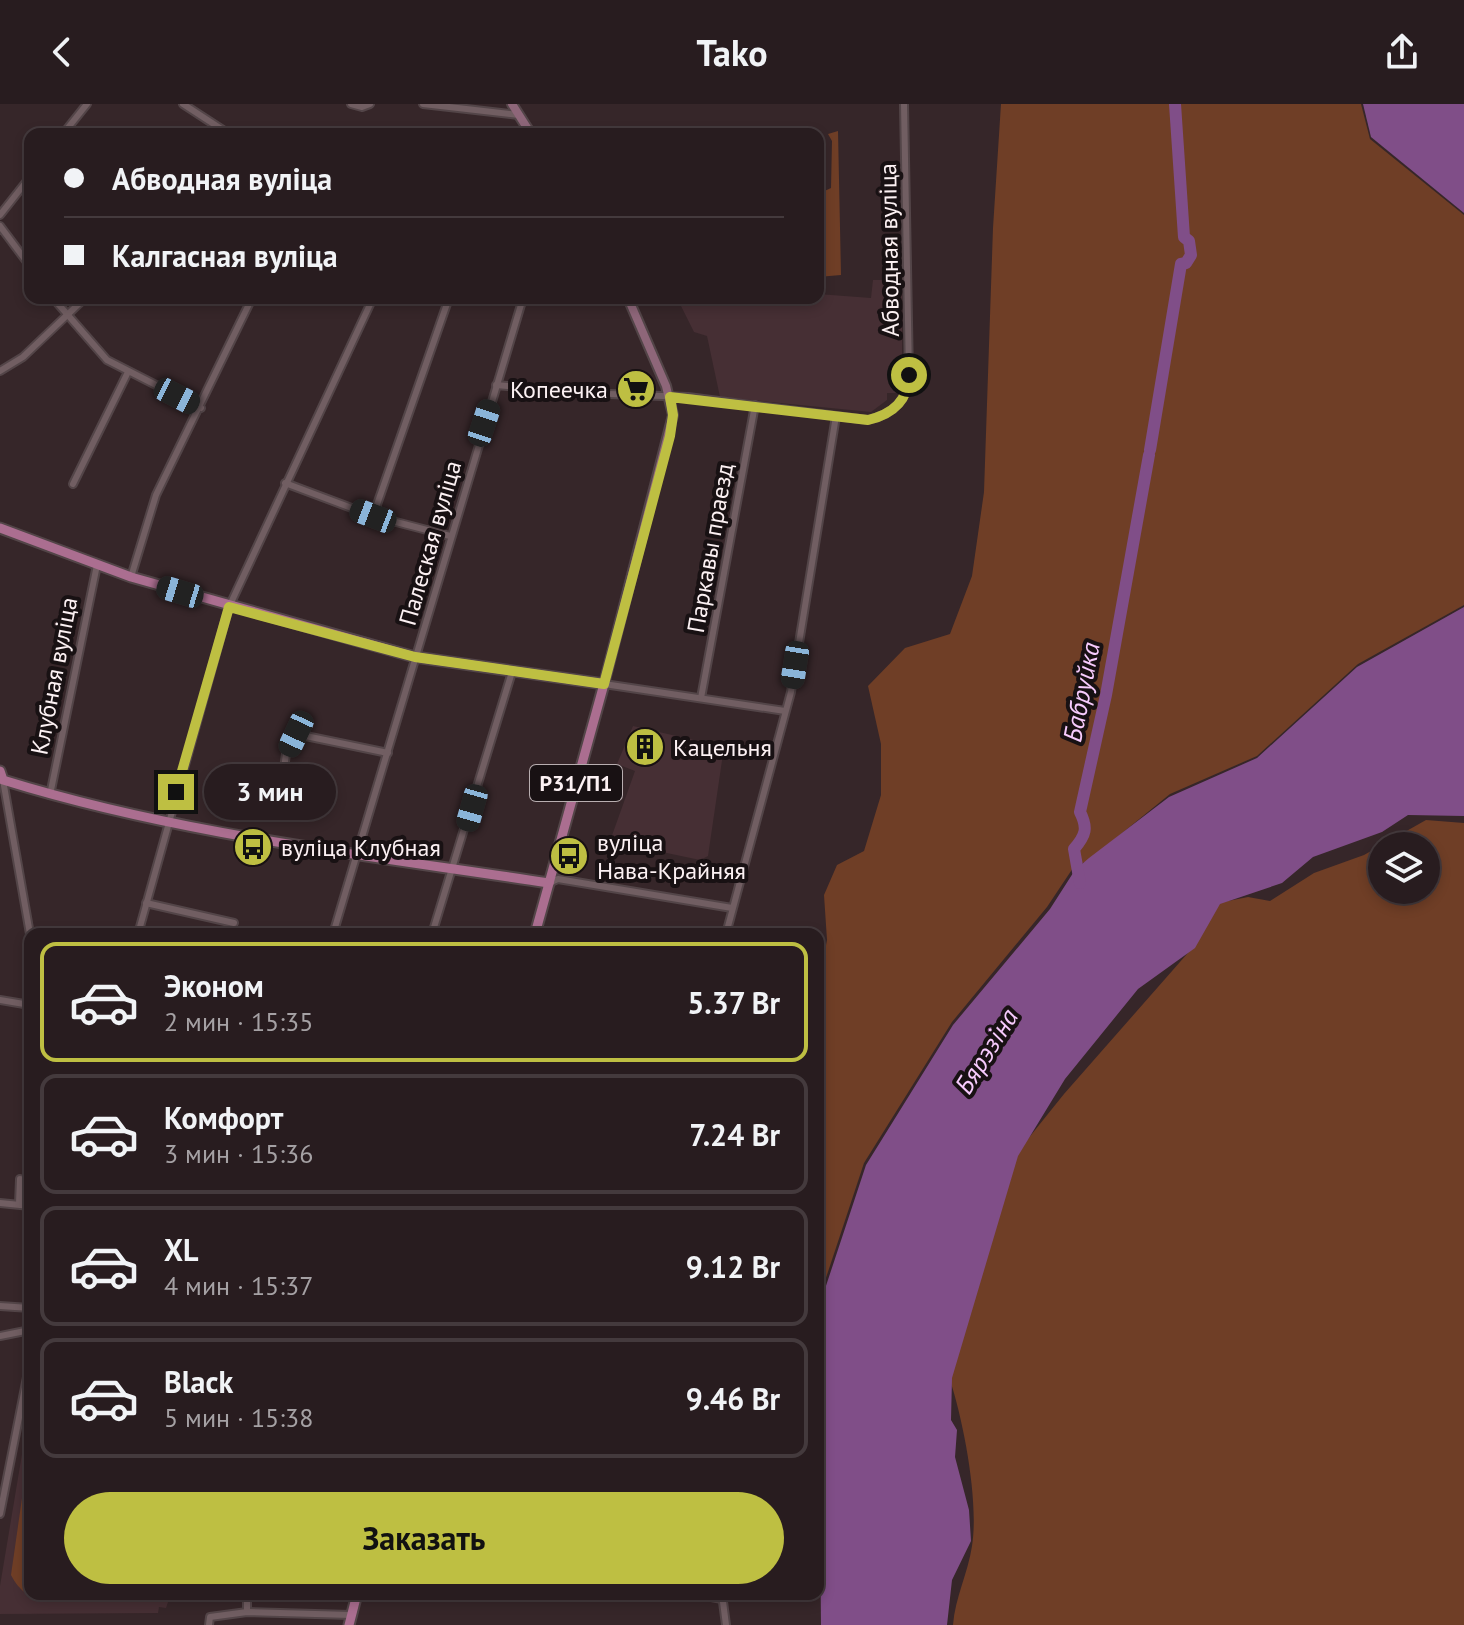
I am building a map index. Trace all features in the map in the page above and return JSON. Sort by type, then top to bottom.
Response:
[{"type":"main road","points":[[512,104],[527,128]]},
{"type":"main road","points":[[0,528],[131,577],[415,657],[604,684],[673,415],[670,397],[631,304]]},
{"type":"main road","name":"Р31/П1","points":[[537,928],[604,684]]},
{"type":"main road","name":"Клубная вуліца","points":[[1,776],[50,795],[167,822],[356,855],[549,883]]},
{"type":"main road","points":[[350,1620],[355,1600]]},
{"type":"street","points":[[68,128],[87,104]]},
{"type":"street","points":[[183,104],[220,128]]},
{"type":"street","points":[[351,104],[362,107],[370,104]]},
{"type":"street","points":[[423,104],[519,115]]},
{"type":"street","name":"Абводная вуліца","points":[[836,416],[868,420],[896,408],[909,387],[904,104]]},
{"type":"street","points":[[0,215],[24,185]]},
{"type":"street","points":[[0,226],[24,258]]},
{"type":"street","points":[[57,304],[107,360],[201,408]]},
{"type":"street","points":[[0,371],[23,357],[79,304]]},
{"type":"street","points":[[131,577],[156,495],[249,304]]},
{"type":"street","points":[[140,928],[229,607],[369,304]]},
{"type":"street","points":[[373,516],[447,304]]},
{"type":"street","name":"Палеская вуліца","points":[[335,928],[521,304]]},
{"type":"street","points":[[73,484],[128,372]]},
{"type":"street","points":[[496,385],[670,397],[836,416],[785,711],[727,928]]},
{"type":"street","name":"Паркавы праезд","points":[[701,698],[755,405]]},
{"type":"street","points":[[285,483],[373,516],[450,536]]},
{"type":"street","name":"Клубная вуліца","points":[[50,795],[97,565]]},
{"type":"street","points":[[434,928],[512,672]]},
{"type":"street","points":[[604,684],[785,711]]},
{"type":"street","points":[[283,776],[286,754],[296,734],[388,753]]},
{"type":"street","points":[[1,776],[29,928]]},
{"type":"street","name":"Клубная вуліца","points":[[549,883],[558,879],[732,908]]},
{"type":"street","points":[[146,903],[234,923]]},
{"type":"street","points":[[0,1000],[24,1004]]},
{"type":"street","points":[[19,1204],[20,1179]]},
{"type":"street","points":[[0,1203],[24,1205]]},
{"type":"street","points":[[0,1306],[24,1308]]},
{"type":"street","points":[[0,1336],[24,1331]]},
{"type":"street","points":[[0,1514],[24,1392]]},
{"type":"street","points":[[247,1600],[247,1612]]},
{"type":"street","points":[[723,1600],[726,1625]]},
{"type":"street","points":[[209,1625],[210,1617],[247,1612],[350,1620]]},
{"type":"shaded area","points":[[1001,104],[1361,104],[1370,139],[1464,215],[1464,605],[1358,664],[1257,756],[1170,794],[1089,860],[1073,868],[1047,907],[952,1022],[864,1163],[824,1284],[824,956],[827,940],[824,895],[837,865],[864,851],[881,795],[881,744],[868,686],[905,648],[950,634],[972,576],[984,492],[993,228]]},
{"type":"shaded area","points":[[838,131],[841,275],[824,276],[824,191],[831,188],[832,141],[828,134]]},
{"type":"shaded area","points":[[873,280],[902,280],[902,393],[887,393],[887,400],[871,412],[720,397],[707,336],[694,332],[680,304],[824,304],[824,294],[871,298]]},
{"type":"shaded area","points":[[633,726],[724,747],[708,856],[700,860],[610,841],[635,771],[617,764]]},
{"type":"shaded area","points":[[1426,820],[1464,823],[1464,1625],[953,1625],[974,1528],[965,1440],[950,1380],[1015,1155],[1064,1094],[1194,946],[1218,903],[1248,897],[1270,901],[1314,873],[1368,853],[1368,904],[1440,904],[1440,832],[1405,832]]},
{"type":"shaded area","points":[[24,1442],[24,1600],[243,1600],[168,1602],[166,1608],[159,1607],[158,1613],[0,1614],[0,1586]]},
{"type":"shaded area","points":[[24,1484],[24,1592],[11,1575]]},
{"type":"water","points":[[1363,104],[1464,104],[1464,213],[1371,137]]},
{"type":"water","name":"Бярэзіна","points":[[1464,607],[1464,816],[1408,815],[1382,832],[1368,832],[1368,837],[1313,857],[1282,883],[1220,904],[1195,948],[1138,989],[1065,1079],[1018,1156],[952,1378],[951,1420],[957,1430],[955,1457],[969,1510],[971,1541],[952,1580],[947,1625],[821,1625],[821,1600],[824,1600],[824,1292],[866,1165],[953,1025],[1050,909],[1075,870],[1169,797],[1257,758],[1357,667]]},
{"type":"waterway","name":"Бабруйка","points":[[1150,450],[1181,264],[1186,263],[1191,255],[1189,241],[1184,237],[1175,104]]},
{"type":"waterway","name":"Бабруйка","points":[[1080,883],[1074,849],[1084,831],[1080,812],[1106,695],[1149,455]]},
{"type":"place","name":"Копеечка","points":[[636,389]]},
{"type":"place","name":"Кацельня","points":[[645,747]]},
{"type":"place","name":"вуліца Клубная","points":[[253,847]]},
{"type":"place","name":"вуліца Нава-Крайняя","points":[[569,856]]},
{"type":"route","points":[[176,792],[229,607],[415,657],[604,684],[670,436],[673,415],[670,397],[868,420],[882,417],[896,408],[909,387],[909,375]]}]
